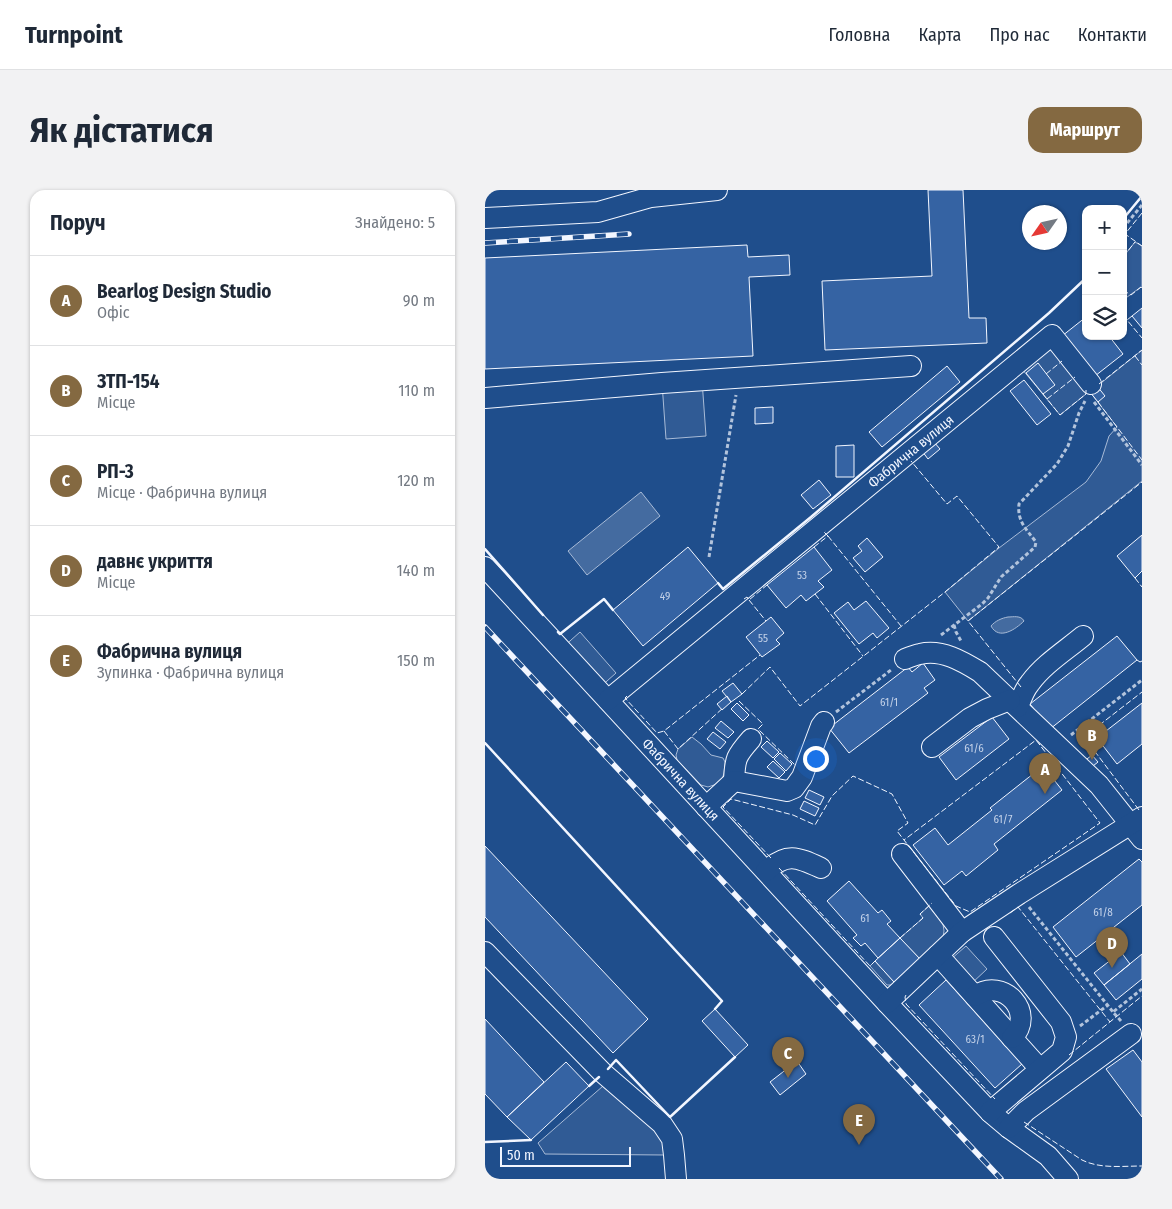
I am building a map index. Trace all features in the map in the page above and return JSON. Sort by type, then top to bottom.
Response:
[{"type":"street","points":[[485,218],[598,212],[651,197],[717,190]]},
{"type":"street","name":"Фабрична вулиця","points":[[608,700],[1052,335],[1091,384]]},
{"type":"street","points":[[485,398],[663,383],[911,366]]},
{"type":"street","name":"Фабрична вулиця","points":[[485,566],[887,1003],[990,1112],[1048,1156],[1068,1179]]},
{"type":"street","points":[[933,747],[970,718],[987,709],[1014,703],[1045,667],[1083,636]]},
{"type":"street","points":[[887,1003],[962,932],[1019,894],[1138,827],[1099,785],[980,672],[958,659],[935,653],[913,657]]},
{"type":"street","points":[[734,781],[787,791],[795,788],[802,777],[824,722]]},
{"type":"street","points":[[706,807],[734,781],[734,764],[751,739]]},
{"type":"street","points":[[902,854],[962,932]]},
{"type":"street","points":[[766,871],[775,863],[791,858],[803,859],[821,868]]},
{"type":"street","points":[[990,1112],[1062,1051],[1066,1037],[1061,1022],[994,937]]},
{"type":"street","points":[[485,952],[603,1073],[662,1124],[671,1139],[676,1179]]},
{"type":"street","points":[[938,955],[1040,1069]]},
{"type":"street","points":[[975,996],[989,990],[998,990],[1014,999],[1019,1007],[1021,1016],[1020,1026],[1012,1038]]},
{"type":"street","points":[[1009,1128],[1026,1111],[1131,1034]]},
{"type":"path","points":[[1127,223],[1142,205]]},
{"type":"path","points":[[709,557],[739,378]]},
{"type":"path","points":[[824,722],[983,604],[1001,577],[1035,547],[1036,542],[1019,520],[1019,504],[1057,464],[1068,446],[1079,413],[1089,395],[1142,465]]},
{"type":"path","points":[[1058,745],[1142,680]]},
{"type":"path","points":[[1019,894],[1131,1034]]},
{"type":"path","points":[[1113,1012],[1142,989]]},
{"type":"path","points":[[1066,1037],[1108,1005]]},
{"type":"shaded area","points":[[1135,242],[1142,246],[1142,288],[1127,297],[1127,295],[1127,252]]},
{"type":"shaded area","points":[[1050,346],[1086,391],[1086,394],[1060,415],[1022,369]]},
{"type":"shaded area","points":[[1142,350],[1142,481],[968,621],[945,592],[1086,482],[1101,461],[1109,436],[1117,427],[1090,392]]},
{"type":"shaded area","points":[[702,380],[706,436],[666,439],[662,383]]},
{"type":"shaded area","points":[[641,492],[660,516],[587,575],[568,551]]},
{"type":"shaded area","points":[[1008,617],[1019,617],[1024,621],[1012,630],[1003,633],[998,633],[991,626],[999,620]]},
{"type":"shaded area","points":[[580,632],[616,673],[598,689],[561,649]]},
{"type":"shaded area","points":[[692,737],[711,755],[723,758],[725,762],[724,773],[722,780],[717,784],[708,787],[701,785],[677,760],[678,749]]},
{"type":"shaded area","points":[[929,906],[943,924],[943,937],[920,959],[900,938],[923,918],[920,914]]},
{"type":"shaded area","points":[[966,946],[987,969],[971,984],[950,960]]},
{"type":"shaded area","points":[[875,961],[894,982],[891,985],[887,985],[870,966]]},
{"type":"shaded area","points":[[611,1079],[662,1124],[665,1155],[545,1154],[538,1143]]},
{"type":"building","points":[[928,190],[963,190],[969,318],[986,318],[987,343],[825,350],[822,281],[932,276]]},
{"type":"building","points":[[747,245],[748,257],[789,255],[790,275],[749,277],[753,356],[485,369],[485,258]]},
{"type":"building","points":[[1142,308],[1142,328],[1132,316]]},
{"type":"building","points":[[1082,320],[1082,340],[1112,340],[1123,354],[1095,376],[1062,336]]},
{"type":"building","points":[[1038,363],[1055,385],[1043,394],[1026,373]]},
{"type":"building","points":[[947,366],[960,382],[882,447],[869,432]]},
{"type":"building","points":[[1024,380],[1051,414],[1037,425],[1010,391]]},
{"type":"building","points":[[1097,386],[1105,396],[1098,402],[1090,392]]},
{"type":"building","points":[[773,407],[773,423],[755,424],[755,408]]},
{"type":"building","points":[[934,442],[940,449],[928,459],[922,451]]},
{"type":"building","points":[[854,445],[854,477],[836,477],[836,446]]},
{"type":"building","points":[[819,480],[831,495],[813,509],[801,495]]},
{"type":"building","points":[[1142,535],[1142,571],[1135,578],[1117,556]]},
{"type":"building","points":[[867,538],[883,557],[865,572],[853,558],[862,551],[858,546]]},
{"type":"building","points":[[688,547],[718,583],[643,646],[613,610]]},
{"type":"building","points":[[814,547],[832,570],[818,581],[824,587],[806,601],[801,595],[786,608],[767,585]]},
{"type":"building","points":[[866,601],[889,628],[877,638],[873,633],[859,644],[834,613],[848,602],[854,610]]},
{"type":"building","points":[[771,617],[784,633],[776,640],[780,644],[762,657],[746,637]]},
{"type":"building","points":[[1117,636],[1137,660],[1050,729],[1030,704]]},
{"type":"building","points":[[923,663],[935,680],[924,688],[928,693],[849,753],[829,728],[908,667],[912,672]]},
{"type":"building","points":[[733,683],[742,694],[731,702],[722,691]]},
{"type":"building","points":[[727,696],[731,702],[722,710],[717,704]]},
{"type":"building","points":[[737,703],[749,715],[743,721],[731,709]]},
{"type":"building","points":[[1142,703],[1142,744],[1117,764],[1097,738]]},
{"type":"building","points":[[992,717],[1009,739],[956,780],[939,757]]},
{"type":"building","points":[[721,721],[734,732],[728,738],[715,728]]},
{"type":"building","points":[[713,732],[726,742],[720,749],[707,739]]},
{"type":"building","points":[[767,741],[779,752],[773,758],[761,747]]},
{"type":"building","points":[[780,753],[792,764],[786,771],[774,759]]},
{"type":"building","points":[[1092,755],[1098,762],[1093,766],[1087,759]]},
{"type":"building","points":[[773,761],[785,772],[779,778],[767,767]]},
{"type":"building","points":[[1043,766],[1062,790],[994,844],[998,850],[966,876],[962,871],[944,885],[913,845],[935,828],[948,845],[992,810],[990,808]]},
{"type":"building","points":[[809,790],[824,797],[820,805],[805,798]]},
{"type":"building","points":[[804,801],[819,808],[815,816],[800,809]]},
{"type":"building","points":[[485,846],[648,1019],[613,1053],[485,917]]},
{"type":"building","points":[[1139,859],[1142,862],[1142,905],[1076,957],[1053,927]]},
{"type":"building","points":[[849,881],[878,913],[882,910],[891,921],[887,924],[900,938],[878,958],[865,943],[861,946],[853,938],[857,935],[827,901]]},
{"type":"building","points":[[900,938],[920,959],[894,982],[875,961]]},
{"type":"building","points":[[1121,952],[1130,964],[1104,985],[1094,973]]},
{"type":"building","points":[[1142,954],[1142,979],[1116,1000],[1104,985]]},
{"type":"building","points":[[946,980],[1022,1064],[995,1088],[919,1005]]},
{"type":"building","points":[[715,1009],[748,1045],[735,1057],[702,1021]]},
{"type":"building","points":[[485,1019],[544,1082],[507,1117],[485,1094]]},
{"type":"building","points":[[1133,1050],[1142,1062],[1142,1117],[1106,1069]]},
{"type":"building","points":[[797,1061],[806,1074],[780,1095],[770,1082]]},
{"type":"building","points":[[566,1062],[589,1086],[531,1140],[507,1117]]},
{"type":"railway","points":[[485,243],[629,234]]},
{"type":"railway","points":[[485,627],[1001,1179]]},
{"type":"fence","points":[[1142,213],[1125,234],[1142,246]]},
{"type":"fence","points":[[1127,252],[1135,242]]},
{"type":"fence","points":[[1127,292],[1131,295],[1142,288]]},
{"type":"fence","points":[[1132,316],[1127,320],[1142,338]]},
{"type":"fence","points":[[1099,384],[1142,350]]},
{"type":"fence","points":[[1135,356],[1142,365]]},
{"type":"fence","points":[[1046,374],[1062,361]]},
{"type":"fence","points":[[1047,399],[1075,377]]},
{"type":"fence","points":[[1043,394],[1060,415],[1086,394],[1086,390]]},
{"type":"fence","points":[[1098,402],[1142,460]]},
{"type":"fence","points":[[742,694],[770,667],[800,706],[999,547],[957,496],[947,504],[911,461]]},
{"type":"fence","points":[[1021,687],[968,621],[1142,482]]},
{"type":"fence","points":[[814,547],[828,536],[824,532],[826,531]]},
{"type":"fence","points":[[828,536],[901,626]]},
{"type":"fence","points":[[1135,578],[1142,587]]},
{"type":"fence","points":[[744,599],[747,597],[749,600],[767,585]]},
{"type":"fence","points":[[815,594],[863,656]]},
{"type":"fence","points":[[749,600],[766,621]]},
{"type":"fence","points":[[627,696],[625,698],[657,733],[664,731],[760,655]]},
{"type":"fence","points":[[1137,660],[1142,661]]},
{"type":"fence","points":[[1139,810],[1084,737],[1142,692]]},
{"type":"fence","points":[[739,701],[763,724],[758,729],[795,765]]},
{"type":"fence","points":[[664,731],[678,749],[724,707]]},
{"type":"fence","points":[[771,858],[723,807],[731,799],[793,815],[815,825],[832,796],[853,776],[892,794],[908,823],[897,831],[904,840],[956,906],[970,912],[1100,823],[1036,740],[904,840]]},
{"type":"fence","points":[[779,868],[870,966],[875,961]]},
{"type":"fence","points":[[900,938],[923,918],[920,914],[932,903]]},
{"type":"fence","points":[[1010,913],[1018,907],[1110,1022]]},
{"type":"fence","points":[[906,995],[906,1004],[995,1099]]},
{"type":"fence","points":[[1069,1055],[1142,996]]},
{"type":"fence","points":[[1024,1122],[1089,1163],[1111,1166],[1142,1166]]},
{"type":"wall","points":[[1127,214],[1142,196]]},
{"type":"wall","points":[[718,583],[723,589],[811,517],[1049,313],[1082,282]]},
{"type":"wall","points":[[485,549],[543,615]]},
{"type":"wall","points":[[558,632],[560,634],[604,599],[613,610]]},
{"type":"wall","points":[[485,743],[722,1001],[715,1009]]},
{"type":"wall","points":[[608,1069],[616,1060],[670,1117],[735,1057]]},
{"type":"wall","points":[[589,1086],[599,1077]]},
{"type":"wall","points":[[485,1142],[531,1140]]},
{"type":"place","name":"ЗТП-154","points":[[1092,760]]},
{"type":"place","name":"Bearlog Design Studio","points":[[1045,794]]},
{"type":"place","name":"давнє укриття","points":[[1112,968]]},
{"type":"place","name":"РП-3","points":[[788,1078]]},
{"type":"place","name":"Фабрична вулиця","points":[[859,1145]]}]
